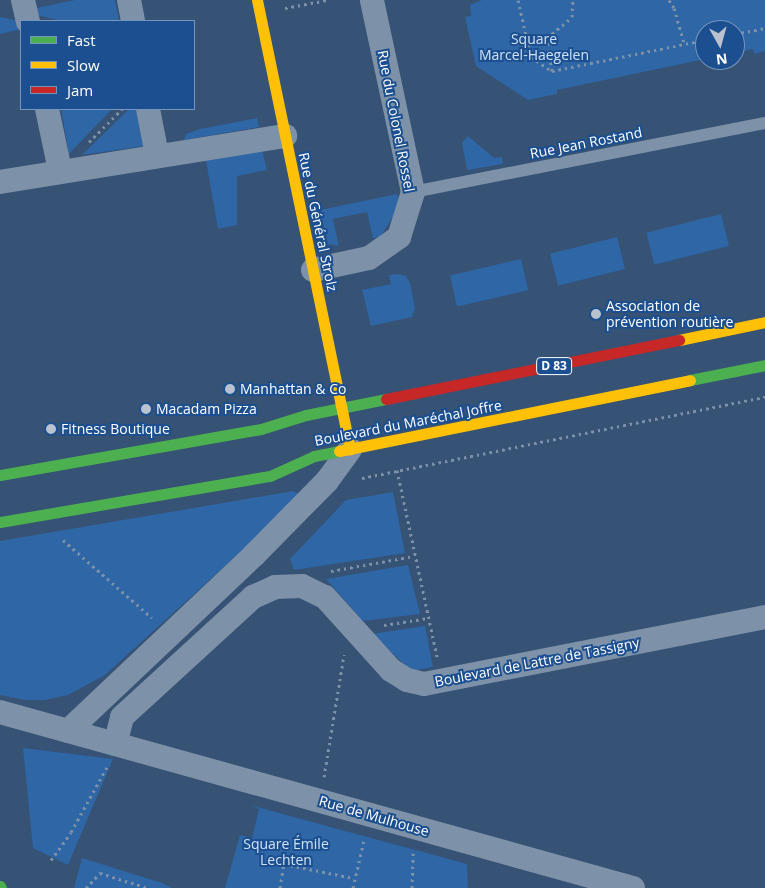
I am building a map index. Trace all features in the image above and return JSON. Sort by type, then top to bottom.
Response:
[{"type":"main road","name":"Rue du Général Strolz","points":[[257,0],[350,449]]},
{"type":"main road","name":"Boulevard du Maréchal Joffre","points":[[0,475],[261,429],[306,415],[765,322]]},
{"type":"main road","name":"Boulevard du Maréchal Joffre","points":[[0,522],[270,476],[314,456],[398,441],[765,365]]},
{"type":"street","points":[[23,0],[28,20]]},
{"type":"street","points":[[129,0],[133,20]]},
{"type":"street","name":"Rue du Colonel Rossel","points":[[313,270],[369,258],[399,237],[413,192],[372,0]]},
{"type":"street","points":[[47,110],[60,170]]},
{"type":"street","points":[[148,110],[156,155]]},
{"type":"street","points":[[0,182],[60,170],[285,136]]},
{"type":"street","points":[[68,731],[171,634],[327,481],[350,449]]},
{"type":"street","name":"Boulevard de Lattre de Tassigny","points":[[118,745],[122,717],[253,597],[275,587],[302,586],[325,597],[391,670],[407,680],[424,684],[443,682],[765,617]]},
{"type":"street","name":"Rue de Mulhouse","points":[[0,712],[633,888]]},
{"type":"lane","name":"Rue Jean Rostand","points":[[413,192],[765,122]]},
{"type":"path","points":[[260,13],[327,0]]},
{"type":"path","points":[[518,0],[531,58],[552,71],[695,42]]},
{"type":"path","points":[[552,71],[547,38],[572,18],[573,0]]},
{"type":"path","points":[[669,0],[674,8],[684,44]]},
{"type":"path","points":[[745,32],[765,28]]},
{"type":"path","points":[[327,481],[396,471],[765,397]]},
{"type":"path","points":[[398,441],[396,471],[443,682]]},
{"type":"path","points":[[71,537],[61,538],[171,634]]},
{"type":"path","points":[[320,801],[345,649]]},
{"type":"path","points":[[51,860],[71,832],[118,745]]},
{"type":"path","points":[[412,888],[414,827]]},
{"type":"path","points":[[353,888],[365,835]]},
{"type":"path","points":[[280,888],[284,864],[354,878]]},
{"type":"path","points":[[86,888],[100,873],[148,888]]},
{"type":"green space","points":[[75,0],[115,0],[119,20],[57,20],[33,14],[31,9]]},
{"type":"green space","name":"Square Marcel-Haegelen","points":[[482,0],[765,0],[765,51],[754,54],[753,49],[745,51],[745,20],[695,20],[695,61],[557,90],[557,94],[528,100],[476,66],[465,17],[471,16],[470,5]]},
{"type":"green space","points":[[0,17],[20,21],[20,29],[0,34]]},
{"type":"green space","points":[[61,110],[111,110],[69,154]]},
{"type":"green space","points":[[128,110],[136,110],[143,146],[82,155]]},
{"type":"green space","points":[[257,118],[259,127],[184,140],[186,134],[200,129]]},
{"type":"green space","points":[[468,136],[494,158],[502,157],[503,164],[467,170],[462,143]]},
{"type":"green space","points":[[261,146],[267,170],[237,176],[237,225],[218,229],[205,155]]},
{"type":"green space","points":[[397,194],[400,206],[380,237],[373,238],[367,212],[333,219],[339,246],[328,244],[320,210]]},
{"type":"green space","points":[[721,214],[729,246],[654,265],[646,233]]},
{"type":"green space","points":[[617,237],[625,269],[558,286],[550,254]]},
{"type":"green space","points":[[521,259],[528,290],[457,307],[450,275]]},
{"type":"green space","points":[[398,274],[406,276],[410,283],[415,308],[412,317],[371,326],[362,290],[391,284],[389,275]]},
{"type":"green space","points":[[293,491],[299,494],[247,546],[105,675],[68,695],[45,700],[25,700],[0,695],[0,541]]},
{"type":"green space","points":[[393,492],[405,553],[294,570],[290,559],[346,500]]},
{"type":"green space","points":[[408,565],[420,614],[363,621],[326,579]]},
{"type":"green space","points":[[425,626],[433,667],[412,671],[371,634]]},
{"type":"green space","points":[[23,748],[113,759],[68,865],[33,848]]},
{"type":"green space","name":"Square Émile Lechten","points":[[249,805],[467,864],[468,888],[225,888],[240,835],[252,838],[259,809]]},
{"type":"green space","points":[[82,858],[162,883],[172,888],[74,888]]},
{"type":"traffic: fast","points":[[690,380],[765,365]]},
{"type":"traffic: fast","points":[[0,475],[261,429],[306,415],[386,399]]},
{"type":"traffic: fast","points":[[0,522],[270,476],[314,456],[339,451]]},
{"type":"traffic: slow","points":[[257,0],[350,449]]},
{"type":"traffic: slow","points":[[679,340],[765,322]]},
{"type":"traffic: slow","points":[[339,451],[690,380]]},
{"type":"traffic: jam","points":[[386,399],[679,340]]},
{"type":"place","name":"Association de prévention routière","points":[[596,314]]},
{"type":"place","name":"Manhattan & Co","points":[[230,389]]},
{"type":"place","name":"Macadam Pizza","points":[[146,409]]},
{"type":"place","name":"Fitness Boutique","points":[[51,429]]}]
